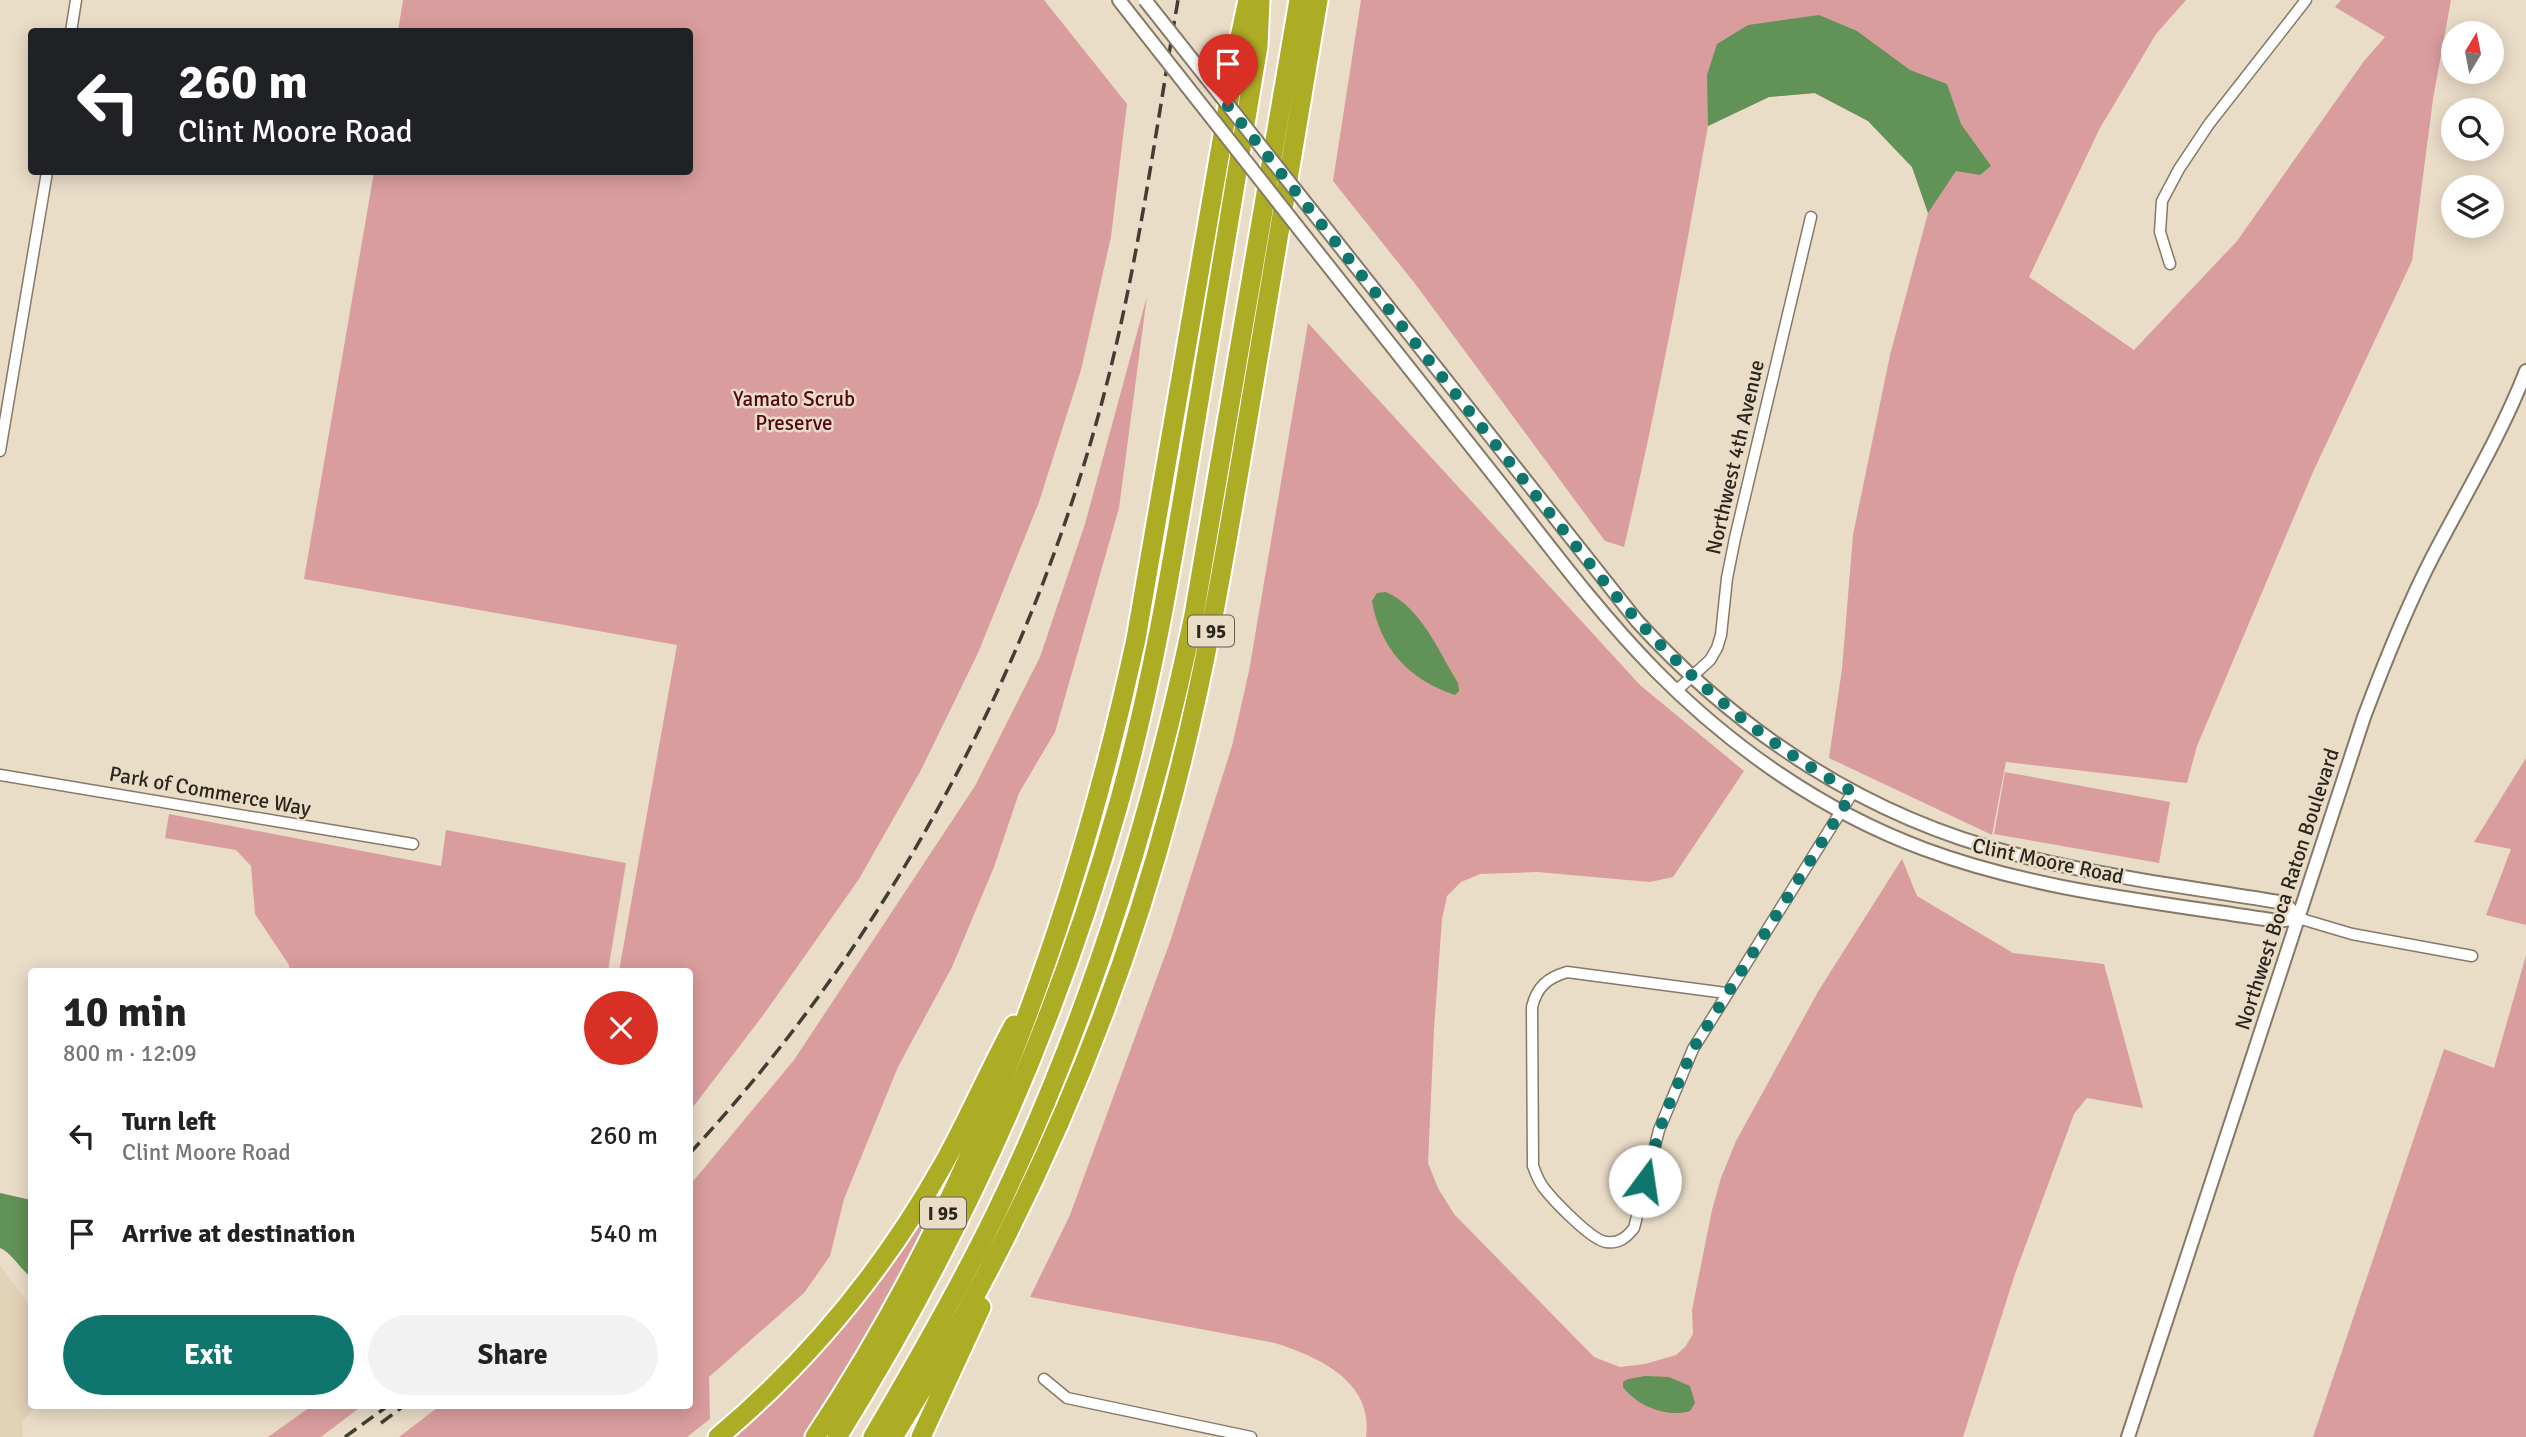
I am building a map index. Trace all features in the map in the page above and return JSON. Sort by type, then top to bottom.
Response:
[{"type":"highway","name":"I 95","points":[[815,1437],[904,1288],[955,1189],[1009,1068],[1092,820],[1136,639],[1238,42],[1248,0]]},
{"type":"highway","points":[[837,1437],[920,1296],[1001,1132],[1060,984],[1109,835],[1147,691],[1166,599],[1258,46],[1260,0]]},
{"type":"highway","points":[[873,1437],[957,1290],[1031,1137],[1093,982],[1145,821],[1194,615],[1298,0]]},
{"type":"highway","name":"I 95","points":[[893,1437],[1008,1235],[1061,1119],[1107,1003],[1148,882],[1187,739],[1222,577],[1318,0]]},
{"type":"highway","points":[[718,1437],[785,1377],[838,1318],[881,1263],[943,1164],[1041,975]]},
{"type":"highway","points":[[921,1437],[977,1318],[1008,1235]]},
{"type":"street","points":[[72,28],[76,0]]},
{"type":"street","name":"Clint Moore Road","points":[[1119,0],[1585,591],[1676,691],[1718,729],[1763,763],[1841,811],[1921,848],[1995,872],[2050,886],[2277,921],[2298,918],[2352,934],[2472,956]]},
{"type":"street","name":"Clint Moore Road","points":[[1145,0],[1615,596],[1691,678],[1770,741],[1853,792],[1970,842],[2057,864],[2285,903],[2298,918]]},
{"type":"street","points":[[2170,264],[2160,232],[2162,201],[2179,169],[2209,124],[2306,0]]},
{"type":"street","points":[[0,452],[46,175]]},
{"type":"street","name":"Northwest 4th Avenue","points":[[1676,691],[1710,660],[1721,635],[1727,578],[1735,538],[1811,217]]},
{"type":"street","name":"Northwest Boca Raton Boulevard","points":[[2128,1437],[2364,717],[2384,664],[2434,555],[2512,406],[2526,371]]},
{"type":"street","name":"Park of Commerce Way","points":[[0,775],[413,844]]},
{"type":"street","points":[[1726,993],[1567,972],[1551,977],[1535,996],[1532,1007],[1533,1166],[1544,1188],[1602,1242],[1615,1242],[1626,1237],[1634,1227],[1650,1158],[1664,1116],[1693,1049],[1853,792]]},
{"type":"street","points":[[2139,899],[2142,879]]},
{"type":"street","points":[[1044,1380],[1067,1398],[1251,1437]]},
{"type":"shaded area","points":[[1819,15],[1857,31],[1910,70],[1947,84],[1961,124],[1991,166],[1980,175],[1956,171],[1928,213],[1912,167],[1868,121],[1815,93],[1769,97],[1708,126],[1707,75],[1717,44],[1748,25]]},
{"type":"shaded area","points":[[1386,592],[1409,608],[1428,632],[1458,683],[1459,691],[1455,695],[1424,681],[1399,660],[1390,647],[1376,618],[1372,601],[1377,593]]},
{"type":"shaded area","points":[[0,1193],[28,1199],[28,1274],[0,1248]]},
{"type":"shaded area","points":[[0,1265],[28,1304],[28,1409],[34,1409],[22,1421],[23,1437],[0,1437]]},
{"type":"shaded area","points":[[1645,1376],[1669,1377],[1690,1386],[1695,1403],[1690,1411],[1672,1413],[1653,1409],[1636,1400],[1623,1387],[1623,1382],[1628,1379]]},
{"type":"green space","name":"Yamato Scrub Preserve","points":[[403,0],[1044,0],[1127,104],[1111,237],[1081,370],[1039,502],[978,653],[921,770],[859,879],[764,1014],[693,1107],[693,968],[620,968],[677,645],[304,579],[373,175],[693,175],[693,28],[398,28]]},
{"type":"green space","points":[[1361,0],[2186,0],[2156,34],[2100,128],[2029,277],[2134,350],[2237,241],[2364,61],[2385,37],[2335,7],[2341,0],[2451,0],[2447,21],[2441,21],[2441,55],[2412,261],[2313,472],[2197,746],[2187,783],[2006,762],[1992,835],[1829,758],[1842,669],[1853,535],[1890,355],[1928,213],[1912,167],[1868,121],[1814,93],[1769,97],[1708,126],[1669,337],[1624,547],[1605,541],[1416,285],[1333,181]]},
{"type":"green space","points":[[1147,296],[1119,508],[1055,732],[1019,793],[994,867],[952,967],[898,1067],[844,1199],[830,1256],[804,1293],[709,1377],[710,1419],[687,1437],[399,1437],[436,1409],[693,1409],[693,1181],[794,1060],[975,786],[1040,657],[1085,524]]},
{"type":"green space","points":[[1308,323],[1640,685],[1744,771],[1673,877],[1650,882],[1537,872],[1480,874],[1461,882],[1447,896],[1442,919],[1434,1030],[1428,1163],[1438,1188],[1454,1214],[1594,1357],[1620,1367],[1645,1364],[1676,1355],[1685,1347],[1693,1334],[1692,1310],[1712,1210],[1736,1141],[1819,990],[1902,859],[1917,896],[2013,953],[2104,964],[2143,1108],[2087,1098],[2074,1114],[2015,1274],[1963,1437],[1366,1437],[1366,1417],[1352,1386],[1340,1374],[1308,1356],[1275,1343],[1030,1297],[1070,1215],[1171,939],[1232,746],[1249,671]]},
{"type":"green space","points":[[2526,758],[2526,925],[2486,915],[2511,849],[2474,842]]},
{"type":"green space","points":[[2005,772],[2170,802],[2159,863],[1994,834]]},
{"type":"green space","points":[[169,814],[441,866],[446,830],[626,863],[608,968],[290,968],[255,914],[251,866],[236,850],[165,838]]},
{"type":"green space","points":[[2526,955],[2526,1437],[2313,1437],[2444,1049],[2494,1068]]},
{"type":"green space","points":[[923,1213],[930,1216],[866,1338],[806,1437],[733,1437],[788,1388],[838,1333],[883,1274]]},
{"type":"green space","points":[[307,1409],[358,1409],[321,1437],[268,1437]]},
{"type":"railway","points":[[693,1150],[763,1069],[831,979],[893,886],[949,789],[999,688],[1042,584],[1080,479],[1110,371],[1139,233],[1178,0]]},
{"type":"railway","points":[[345,1437],[384,1409]]},
{"type":"railway","points":[[381,1423],[400,1409]]},
{"type":"route","points":[[1228,106],[1648,634],[1691,678],[1725,707],[1770,741],[1853,792],[1693,1049],[1664,1116],[1645,1181]]}]
